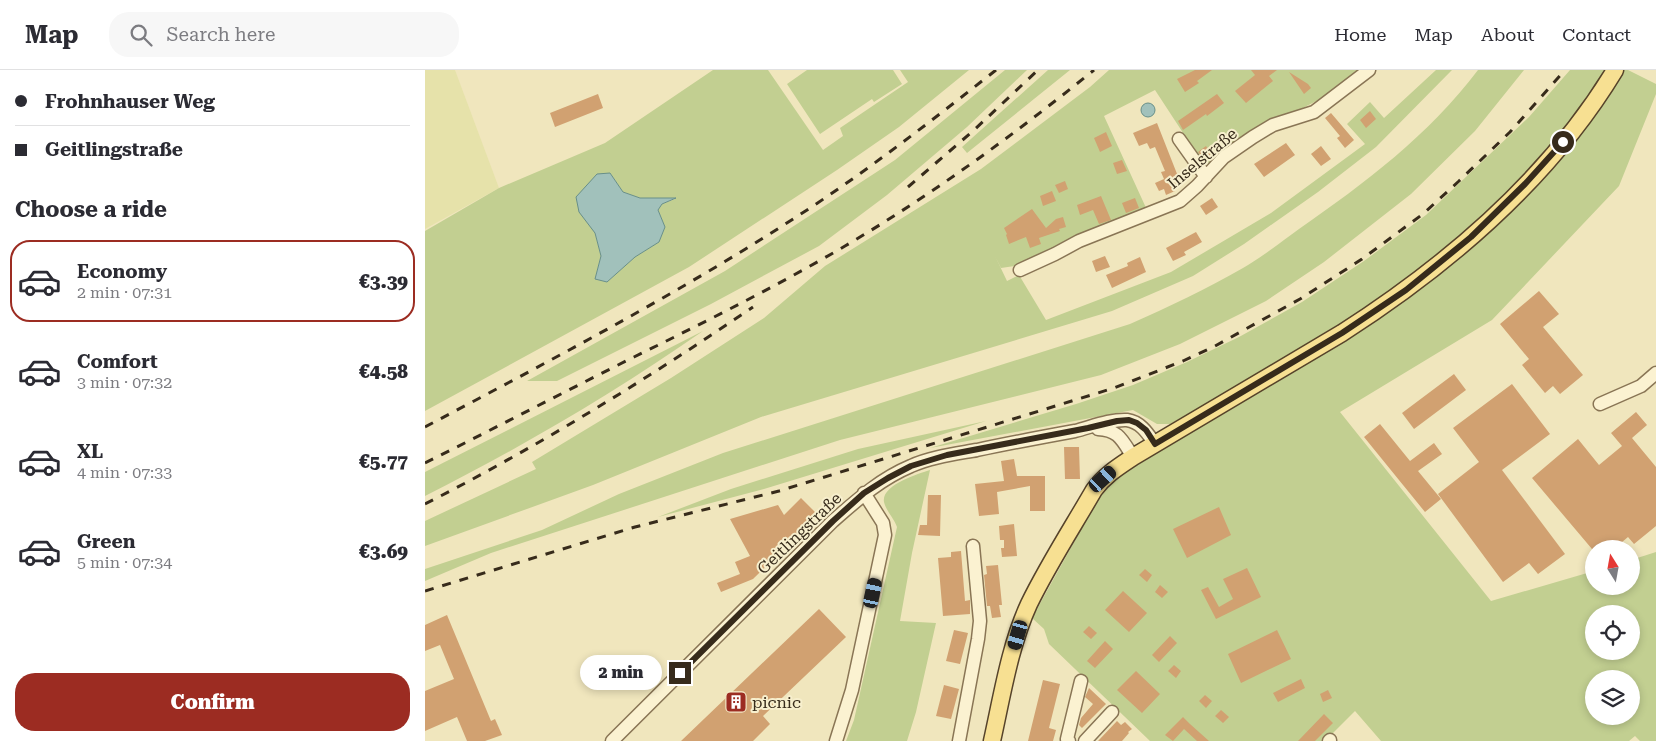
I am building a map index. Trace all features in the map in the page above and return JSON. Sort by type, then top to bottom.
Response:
[{"type":"main road","points":[[992,741],[1021,624],[1029,604],[1094,490],[1112,471],[1133,457],[1342,333],[1428,274],[1471,237],[1525,184],[1575,128],[1615,70]]},
{"type":"street","name":"Inselstraße","points":[[1020,270],[1079,241],[1180,201],[1223,158],[1253,137],[1273,125],[1314,112],[1369,70]]},
{"type":"street","points":[[1179,139],[1206,177]]},
{"type":"street","points":[[1600,404],[1641,386],[1656,373]]},
{"type":"street","name":"Geitlingstraße","points":[[612,741],[833,521],[864,493],[888,478],[919,463],[947,455],[1117,421],[1129,420],[1137,423],[1146,430],[1155,444]]},
{"type":"street","name":"Geitlingstraße","points":[[1088,428],[1107,429],[1118,434],[1133,457]]},
{"type":"street","points":[[836,741],[852,690],[885,535],[883,523],[864,493]]},
{"type":"street","points":[[959,741],[980,620],[973,546]]},
{"type":"street","points":[[1069,741],[1067,739],[1081,681]]},
{"type":"street","points":[[1085,741],[1113,712]]},
{"type":"shaded area","points":[[425,70],[455,70],[499,188],[425,229]]},
{"type":"green space","points":[[713,70],[768,70],[823,150],[843,136],[840,128],[908,82],[900,70],[969,70],[899,127],[689,267],[425,411],[425,231],[499,188],[605,143]],"holes":[[[610,173],[623,192],[640,198],[675,199],[662,204],[658,210],[665,227],[659,242],[635,257],[607,282],[595,279],[601,256],[595,233]]]},
{"type":"green space","points":[[807,70],[893,70],[902,84],[874,102],[872,99],[820,134],[787,84]]},
{"type":"green space","points":[[1005,70],[1027,70],[967,127],[887,195],[819,246],[711,304],[557,381],[527,381],[725,271],[895,160]]},
{"type":"green space","points":[[1048,70],[1070,70],[967,153],[962,147]]},
{"type":"green space","points":[[1109,70],[1360,70],[1328,95],[1295,112],[1249,131],[1206,168],[1155,90],[1104,116],[1147,210],[1021,265],[1001,268],[995,256],[1007,281],[1019,275],[1046,320],[1171,272],[1271,213],[1365,144],[1347,124],[1370,102],[1384,118],[1436,70],[1452,70],[1376,147],[1318,192],[1244,244],[1193,276],[1112,311],[761,417],[593,485],[425,546],[425,521],[536,469],[532,462],[671,378],[764,318],[825,266],[981,169],[1090,87]]},
{"type":"green space","points":[[1478,70],[1524,70],[1475,131],[1411,194],[1324,262],[1266,301],[1180,344],[1101,375],[840,440],[491,553],[425,581],[425,569],[542,530],[619,494],[723,453],[1130,324],[1187,298],[1257,259],[1372,176],[1439,116]]},
{"type":"green space","points":[[1570,70],[1628,70],[1656,84],[1656,94],[1619,186],[1492,320],[1340,412],[1491,601],[1585,574],[1585,595],[1640,595],[1640,557],[1656,552],[1656,741],[1640,741],[1635,736],[1629,741],[1381,741],[1355,711],[1325,741],[1150,741],[1049,644],[1044,629],[1032,618],[1099,497],[1119,472],[1236,388],[1170,424],[1157,424],[1133,410],[930,448],[1133,385],[1187,362],[1239,337],[1302,302],[1364,261],[1426,215],[1529,117]]},
{"type":"green space","points":[[703,331],[636,376],[567,418],[425,496],[425,472]]},
{"type":"green space","points":[[986,421],[764,489],[658,517],[731,489],[858,449]]},
{"type":"green space","points":[[930,470],[900,621],[936,623],[916,712],[907,741],[846,741],[854,720],[897,527],[885,505],[885,496],[894,485]]},
{"type":"water","points":[[1145,103],[1151,103],[1155,110],[1151,117],[1145,117],[1141,113],[1141,107]]},
{"type":"water","points":[[610,173],[623,192],[640,198],[676,198],[662,204],[658,210],[665,227],[659,242],[635,257],[607,282],[595,279],[601,256],[595,233],[579,212],[576,197],[597,174]]},
{"type":"building","points":[[1195,70],[1212,70],[1197,81],[1199,83],[1185,92],[1177,79]]},
{"type":"building","points":[[1251,70],[1277,70],[1269,76],[1273,81],[1246,103],[1235,91],[1255,75]]},
{"type":"building","points":[[1289,72],[1308,84],[1311,88],[1304,94]]},
{"type":"building","points":[[598,94],[603,108],[555,127],[550,113]]},
{"type":"building","points":[[1217,94],[1224,103],[1207,116],[1206,114],[1183,130],[1178,121]]},
{"type":"building","points":[[1370,111],[1376,119],[1366,128],[1360,120]]},
{"type":"building","points":[[1331,113],[1354,140],[1345,148],[1337,138],[1340,136],[1325,118]]},
{"type":"building","points":[[1157,123],[1181,184],[1173,187],[1175,191],[1166,195],[1164,189],[1159,191],[1155,183],[1164,179],[1161,172],[1165,171],[1155,147],[1150,149],[1147,143],[1139,146],[1133,133]]},
{"type":"building","points":[[1106,132],[1112,146],[1100,152],[1094,138]]},
{"type":"building","points":[[1286,143],[1295,155],[1264,177],[1254,164]]},
{"type":"building","points":[[1206,146],[1213,157],[1206,162],[1198,152]]},
{"type":"building","points":[[1321,146],[1331,159],[1321,166],[1311,154]]},
{"type":"building","points":[[1122,160],[1127,171],[1117,174],[1113,163]]},
{"type":"building","points":[[1065,181],[1068,189],[1059,193],[1055,185]]},
{"type":"building","points":[[1052,191],[1056,201],[1043,206],[1040,196]]},
{"type":"building","points":[[1101,196],[1111,220],[1099,224],[1093,210],[1080,215],[1077,205]]},
{"type":"building","points":[[1135,198],[1139,208],[1126,213],[1122,203]]},
{"type":"building","points":[[1212,198],[1218,207],[1206,215],[1200,206]]},
{"type":"building","points":[[1032,209],[1046,228],[1056,219],[1063,217],[1066,227],[1039,238],[1041,244],[1030,248],[1026,237],[1009,244],[1004,228]]},
{"type":"building","points":[[1196,232],[1202,242],[1184,252],[1186,255],[1173,261],[1166,248]]},
{"type":"building","points":[[1105,256],[1110,267],[1096,272],[1092,261]]},
{"type":"building","points":[[1140,257],[1146,272],[1112,288],[1106,275],[1128,266],[1127,263]]},
{"type":"building","points":[[1539,291],[1559,314],[1543,327],[1583,375],[1560,394],[1553,386],[1545,393],[1522,365],[1529,359],[1500,324]]},
{"type":"building","points":[[1454,374],[1466,390],[1414,429],[1402,413]]},
{"type":"building","points":[[1512,384],[1550,434],[1502,470],[1565,554],[1538,574],[1529,563],[1503,582],[1438,494],[1479,462],[1453,428]]},
{"type":"building","points":[[1636,412],[1647,425],[1632,438],[1656,467],[1656,526],[1639,540],[1631,540],[1628,537],[1624,540],[1585,541],[1532,478],[1578,439],[1599,465],[1622,446],[1611,433]]},
{"type":"building","points":[[1380,424],[1410,461],[1434,443],[1442,454],[1418,471],[1441,499],[1425,512],[1364,437]]},
{"type":"building","points":[[1064,447],[1079,447],[1080,479],[1065,479]]},
{"type":"building","points":[[1014,459],[1017,476],[1045,476],[1045,511],[1030,511],[1030,486],[997,492],[999,514],[979,516],[975,484],[1004,481],[1001,461]]},
{"type":"building","points":[[928,495],[941,495],[940,536],[918,535],[920,525],[927,525]]},
{"type":"building","points":[[801,498],[818,515],[753,579],[721,592],[717,583],[740,574],[735,562],[750,556],[730,519],[778,505],[784,515]]},
{"type":"building","points":[[1219,507],[1231,535],[1187,558],[1173,529]]},
{"type":"building","points":[[1014,524],[1017,556],[1002,557],[1001,548],[1004,548],[1004,540],[1000,540],[999,526]]},
{"type":"building","points":[[961,551],[965,601],[970,600],[970,614],[943,616],[938,558],[951,557],[951,552]]},
{"type":"building","points":[[998,565],[1002,605],[999,605],[1001,617],[992,618],[990,606],[987,606],[984,575],[987,574],[986,566]]},
{"type":"building","points":[[1247,568],[1261,597],[1216,619],[1201,590],[1208,587],[1219,607],[1233,599],[1223,579]]},
{"type":"building","points":[[1145,569],[1152,575],[1147,582],[1139,575]]},
{"type":"building","points":[[1160,585],[1168,592],[1162,598],[1155,592]]},
{"type":"building","points":[[1123,591],[1147,613],[1129,632],[1105,610]]},
{"type":"building","points":[[819,609],[846,637],[763,716],[770,724],[753,741],[681,741]]},
{"type":"building","points":[[447,615],[491,721],[495,719],[502,735],[485,741],[467,741],[457,717],[425,731],[425,691],[454,679],[440,645],[425,651],[425,625]]},
{"type":"building","points":[[1089,626],[1097,633],[1091,639],[1083,632]]},
{"type":"building","points":[[954,630],[968,633],[960,664],[946,661]]},
{"type":"building","points":[[1277,630],[1291,659],[1241,683],[1228,654]]},
{"type":"building","points":[[1170,636],[1177,643],[1159,662],[1152,655]]},
{"type":"building","points":[[1105,641],[1113,649],[1095,668],[1087,661]]},
{"type":"building","points":[[1174,665],[1181,671],[1176,678],[1168,671]]},
{"type":"building","points":[[1136,671],[1160,694],[1142,713],[1117,690]]},
{"type":"building","points":[[1301,679],[1305,688],[1278,702],[1273,693]]},
{"type":"building","points":[[1043,680],[1060,684],[1049,728],[1056,730],[1053,741],[1028,741]]},
{"type":"building","points":[[944,685],[959,689],[951,719],[936,716]]},
{"type":"building","points":[[1089,688],[1106,704],[1082,728],[1079,725],[1081,718],[1093,704],[1085,697]]},
{"type":"building","points":[[1328,690],[1332,698],[1323,702],[1320,694]]},
{"type":"building","points":[[1205,695],[1212,701],[1206,708],[1199,701]]},
{"type":"building","points":[[1221,710],[1229,717],[1223,723],[1215,716]]},
{"type":"building","points":[[1324,714],[1333,723],[1315,741],[1298,741]]},
{"type":"building","points":[[1183,717],[1209,741],[1197,741],[1184,729],[1173,741],[1165,735]]},
{"type":"building","points":[[1117,721],[1121,725],[1125,722],[1132,729],[1122,741],[1098,741]]},
{"type":"railway","points":[[425,427],[620,322],[763,238],[858,175],[996,70]]},
{"type":"railway","points":[[908,187],[973,131],[1038,70]]},
{"type":"railway","points":[[425,463],[741,303],[845,246],[942,184],[1034,117],[1094,70]]},
{"type":"railway","points":[[425,591],[635,527],[779,491],[1114,388],[1183,361],[1215,346],[1300,299],[1362,259],[1423,214],[1510,132],[1565,70]]},
{"type":"railway","points":[[425,504],[509,459],[592,411],[753,307]]},
{"type":"place","name":"picnic","points":[[736,702]]},
{"type":"route","points":[[680,673],[833,521],[864,493],[888,478],[911,466],[947,455],[1117,421],[1129,420],[1137,423],[1146,430],[1155,444],[1342,333],[1428,274],[1502,207],[1563,142]]}]
